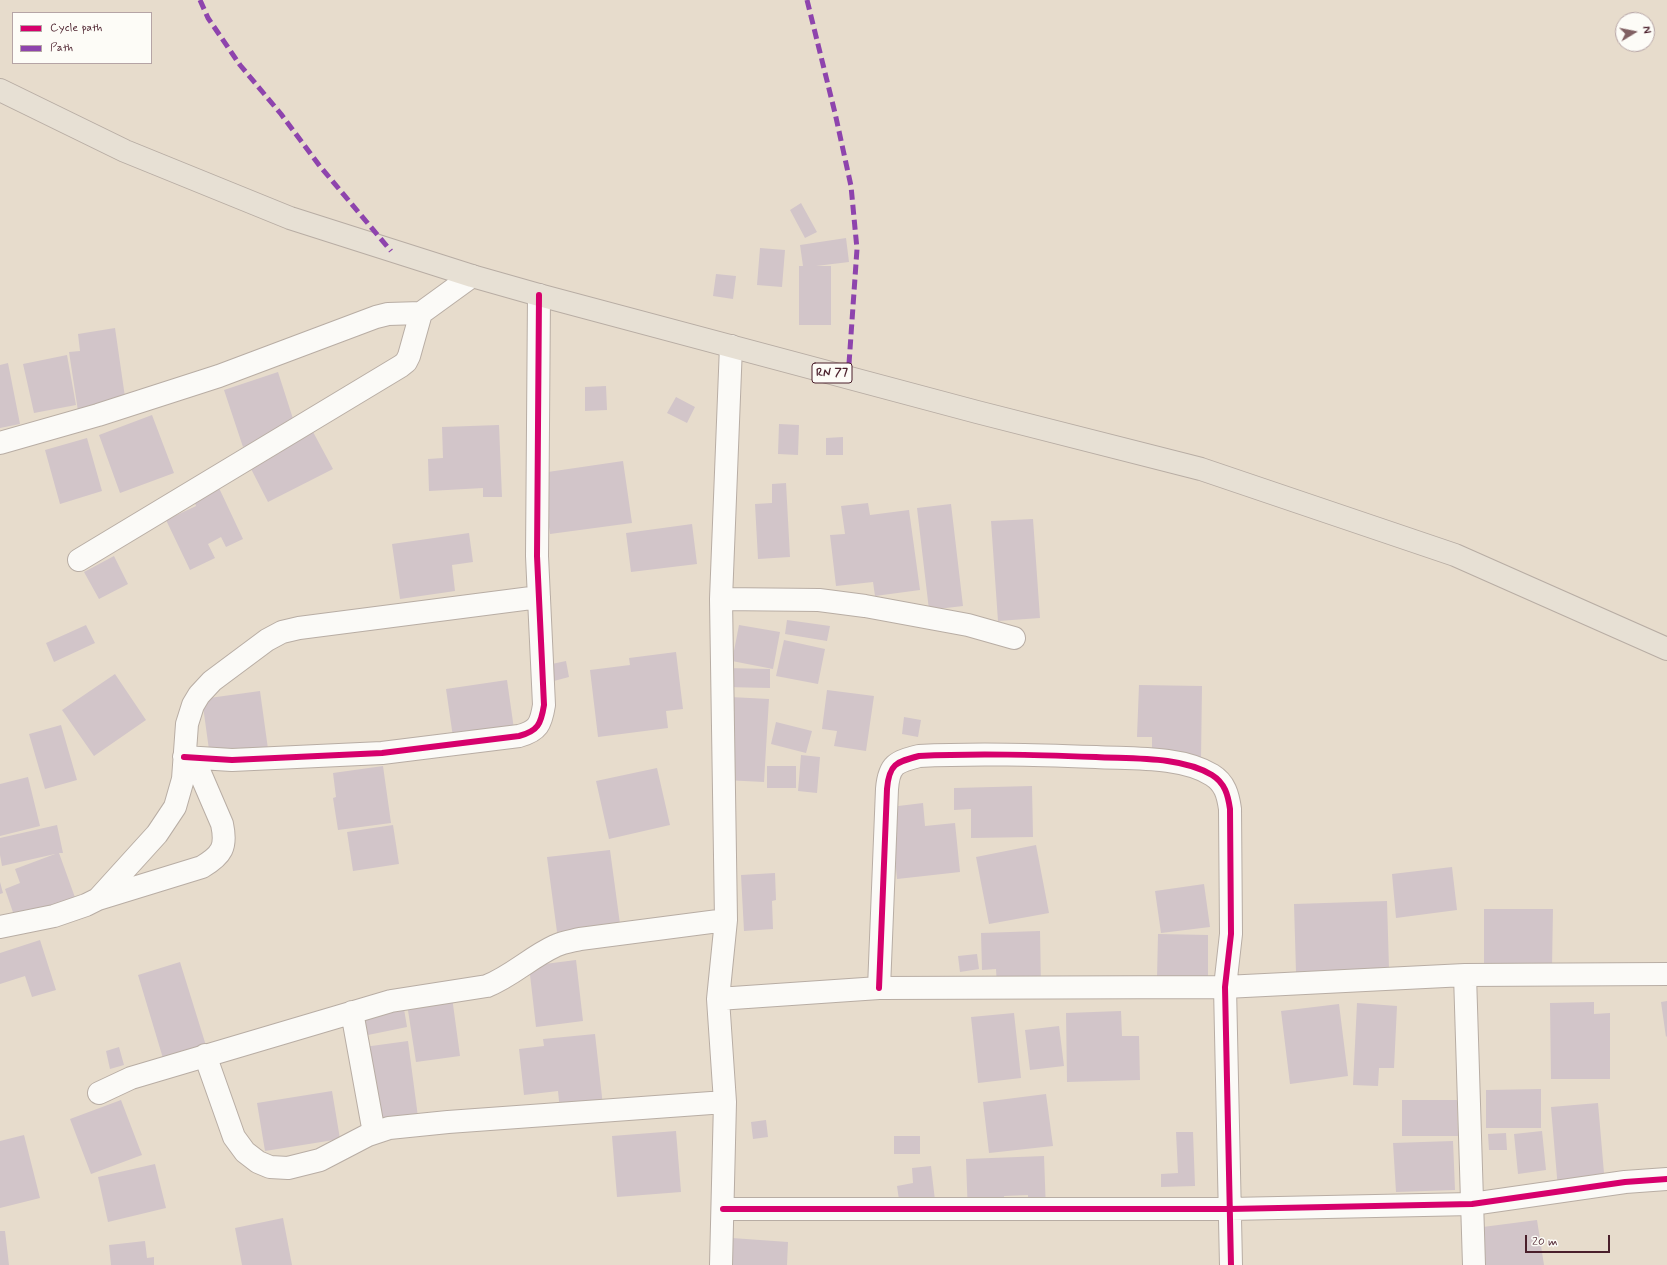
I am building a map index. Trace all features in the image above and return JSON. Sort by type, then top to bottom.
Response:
[{"type":"main road","name":"RN 77","points":[[0,90],[125,150],[290,218],[472,276],[539,295],[1201,469],[1455,554],[1667,649]]},
{"type":"street","points":[[0,443],[98,415],[219,376],[376,317],[388,314],[421,313],[472,276]]},
{"type":"street","points":[[189,758],[232,760],[382,753],[529,733],[539,725],[544,705],[536,493],[539,295]]},
{"type":"street","points":[[79,560],[401,366],[410,356],[421,313]]},
{"type":"street","points":[[721,1265],[725,1102],[718,999],[726,920],[721,599],[731,346]]},
{"type":"street","points":[[98,899],[167,821],[175,807],[189,758],[187,724],[193,705],[199,695],[212,681],[267,640],[282,632],[314,626],[539,597]]},
{"type":"street","points":[[721,599],[819,600],[865,606],[968,625],[1014,638]]},
{"type":"street","points":[[879,988],[887,789],[891,770],[905,760],[919,756],[980,754],[1023,754],[1152,760],[1182,764],[1212,775],[1221,783],[1229,798],[1231,934],[1225,987],[1231,1265]]},
{"type":"street","points":[[0,927],[54,916],[86,905],[98,899],[202,867],[213,860],[224,846],[222,824],[189,758]]},
{"type":"street","points":[[99,1093],[131,1078],[391,1001],[488,986],[500,981],[538,955],[557,945],[580,939],[726,920]]},
{"type":"street","points":[[718,999],[879,988],[1225,987],[1465,975],[1667,974]]},
{"type":"street","points":[[1465,975],[1474,1265]]},
{"type":"street","points":[[352,1012],[374,1133]]},
{"type":"street","points":[[206,1055],[234,1138],[245,1152],[258,1162],[270,1167],[288,1168],[320,1160],[374,1133],[389,1128],[448,1122],[725,1102]]},
{"type":"street","points":[[723,1209],[1230,1209],[1472,1204],[1625,1182],[1667,1178]]},
{"type":"building","points":[[801,203],[817,232],[805,238],[790,210]]},
{"type":"building","points":[[846,238],[849,262],[816,266],[831,266],[831,325],[799,325],[799,266],[803,266],[800,245]]},
{"type":"building","points":[[760,248],[785,250],[782,287],[757,285]]},
{"type":"building","points":[[716,274],[736,276],[733,299],[713,296]]},
{"type":"building","points":[[115,328],[126,404],[78,411],[69,352],[80,351],[78,334]]},
{"type":"building","points":[[67,355],[76,405],[34,413],[23,364]]},
{"type":"building","points":[[8,363],[20,424],[0,428],[0,365]]},
{"type":"building","points":[[278,372],[295,425],[267,434],[269,438],[243,447],[224,390]]},
{"type":"building","points":[[606,386],[607,410],[585,411],[585,387]]},
{"type":"building","points":[[676,397],[695,407],[687,423],[667,413]]},
{"type":"building","points":[[152,415],[174,473],[120,493],[99,435]]},
{"type":"building","points":[[779,424],[799,425],[798,455],[778,454]]},
{"type":"building","points":[[499,425],[502,497],[483,497],[483,488],[429,491],[428,459],[443,458],[442,427]]},
{"type":"building","points":[[312,430],[333,469],[268,502],[248,463]]},
{"type":"building","points":[[843,437],[843,455],[826,455],[826,438]]},
{"type":"building","points":[[87,438],[102,491],[60,504],[45,450]]},
{"type":"building","points":[[623,461],[632,523],[550,534],[541,473]]},
{"type":"building","points":[[786,483],[790,557],[758,559],[755,504],[772,503],[772,484]]},
{"type":"building","points":[[219,488],[243,539],[226,547],[221,537],[208,544],[215,558],[190,570],[166,520],[196,506],[194,500]]},
{"type":"building","points":[[868,503],[870,515],[909,510],[920,590],[875,596],[873,582],[836,586],[830,535],[845,534],[841,506]]},
{"type":"building","points":[[951,504],[963,606],[929,610],[917,508]]},
{"type":"building","points":[[1033,519],[1040,618],[998,621],[991,521]]},
{"type":"building","points":[[692,524],[697,564],[631,572],[626,533]]},
{"type":"building","points":[[469,533],[473,562],[452,565],[455,591],[400,599],[392,544]]},
{"type":"building","points":[[114,556],[128,584],[99,599],[84,572]]},
{"type":"building","points":[[787,620],[830,626],[827,641],[785,634]]},
{"type":"building","points":[[86,625],[95,643],[54,662],[46,643]]},
{"type":"building","points":[[739,625],[780,632],[773,669],[732,661]]},
{"type":"building","points":[[784,640],[825,649],[818,684],[776,676]]},
{"type":"building","points":[[676,652],[683,709],[666,711],[668,728],[598,737],[590,670],[630,665],[629,658]]},
{"type":"building","points":[[566,661],[569,677],[550,682],[547,665]]},
{"type":"building","points":[[725,668],[770,669],[770,688],[725,687]]},
{"type":"building","points":[[115,674],[146,720],[94,756],[62,710]]},
{"type":"building","points":[[507,680],[514,729],[453,737],[446,689]]},
{"type":"building","points":[[1139,685],[1202,686],[1201,760],[1152,759],[1152,737],[1137,737]]},
{"type":"building","points":[[827,690],[874,696],[866,751],[834,746],[837,731],[822,729]]},
{"type":"building","points":[[260,691],[268,749],[210,757],[202,699]]},
{"type":"building","points":[[730,697],[769,699],[764,782],[725,780]]},
{"type":"building","points":[[904,717],[921,720],[918,737],[902,734]]},
{"type":"building","points":[[776,722],[812,731],[806,753],[771,744]]},
{"type":"building","points":[[61,725],[77,780],[45,789],[29,734]]},
{"type":"building","points":[[801,755],[820,757],[817,793],[798,791]]},
{"type":"building","points":[[383,766],[391,823],[338,830],[333,798],[336,797],[333,773]]},
{"type":"building","points":[[767,766],[796,766],[796,788],[767,788]]},
{"type":"building","points":[[657,768],[670,825],[609,839],[596,781]]},
{"type":"building","points":[[28,777],[40,826],[0,836],[0,784]]},
{"type":"building","points":[[1032,786],[1033,837],[971,838],[971,809],[954,810],[954,788]]},
{"type":"building","points":[[923,803],[925,826],[955,823],[960,872],[897,879],[890,807]]},
{"type":"building","points":[[57,825],[63,853],[59,853],[77,903],[17,924],[5,889],[20,883],[15,869],[55,854],[2,866],[0,855],[0,838]]},
{"type":"building","points":[[393,825],[399,864],[353,871],[347,832]]},
{"type":"building","points":[[1036,845],[1049,913],[989,924],[976,857]]},
{"type":"building","points":[[610,850],[620,924],[557,932],[547,857]]},
{"type":"building","points":[[1452,867],[1457,910],[1396,918],[1392,874]]},
{"type":"building","points":[[775,873],[776,900],[772,901],[773,929],[744,931],[741,875]]},
{"type":"building","points":[[0,882],[3,893],[0,894]]},
{"type":"building","points":[[1204,884],[1210,927],[1161,933],[1155,891]]},
{"type":"building","points":[[1387,901],[1389,969],[1296,972],[1294,904]]},
{"type":"building","points":[[1484,909],[1553,909],[1552,968],[1484,968]]},
{"type":"building","points":[[1040,931],[1041,986],[997,987],[996,969],[982,970],[981,933]]},
{"type":"building","points":[[1158,934],[1208,935],[1208,979],[1157,979]]},
{"type":"building","points":[[40,940],[56,990],[32,997],[25,976],[0,984],[0,953]]},
{"type":"building","points":[[977,954],[979,969],[960,972],[958,956]]},
{"type":"building","points":[[576,960],[583,1021],[536,1027],[529,966]]},
{"type":"building","points":[[180,962],[208,1052],[165,1065],[138,975]]},
{"type":"building","points":[[452,997],[460,1056],[416,1062],[407,1004]]},
{"type":"building","points":[[1667,1001],[1667,1036],[1666,1037],[1661,1002]]},
{"type":"building","points":[[1594,1002],[1594,1014],[1610,1013],[1610,1079],[1551,1079],[1550,1003]]},
{"type":"building","points":[[403,1003],[407,1027],[368,1035],[363,1011]]},
{"type":"building","points":[[1357,1003],[1397,1006],[1394,1068],[1379,1068],[1378,1086],[1353,1085]]},
{"type":"building","points":[[1339,1004],[1348,1076],[1290,1084],[1281,1011]]},
{"type":"building","points":[[1121,1011],[1122,1036],[1139,1036],[1140,1080],[1067,1082],[1066,1013]]},
{"type":"building","points":[[1014,1013],[1021,1078],[978,1083],[971,1017]]},
{"type":"building","points":[[1059,1026],[1064,1066],[1030,1070],[1025,1030]]},
{"type":"building","points":[[595,1034],[603,1106],[560,1111],[558,1091],[524,1095],[519,1049],[544,1046],[543,1039]]},
{"type":"building","points":[[408,1041],[418,1117],[374,1123],[364,1047]]},
{"type":"building","points":[[119,1047],[124,1065],[110,1069],[106,1051]]},
{"type":"building","points":[[1541,1089],[1541,1128],[1486,1128],[1486,1090]]},
{"type":"building","points":[[332,1091],[340,1139],[265,1151],[257,1103]]},
{"type":"building","points":[[1046,1094],[1053,1146],[989,1153],[983,1102]]},
{"type":"building","points":[[121,1100],[142,1155],[91,1174],[70,1119]]},
{"type":"building","points":[[1402,1100],[1457,1100],[1458,1136],[1402,1136]]},
{"type":"building","points":[[1598,1103],[1605,1185],[1558,1189],[1551,1107]]},
{"type":"building","points":[[766,1120],[768,1137],[753,1139],[751,1122]]},
{"type":"building","points":[[676,1131],[681,1192],[617,1197],[612,1136]]},
{"type":"building","points":[[1542,1131],[1546,1170],[1518,1174],[1514,1134]]},
{"type":"building","points":[[1176,1132],[1193,1132],[1195,1186],[1161,1187],[1161,1174],[1178,1173]]},
{"type":"building","points":[[1506,1133],[1507,1150],[1489,1150],[1488,1134]]},
{"type":"building","points":[[24,1135],[40,1198],[0,1208],[0,1141]]},
{"type":"building","points":[[894,1136],[920,1136],[920,1154],[894,1154]]},
{"type":"building","points":[[1453,1141],[1455,1190],[1396,1192],[1393,1143]]},
{"type":"building","points":[[1044,1156],[1046,1211],[1028,1212],[1028,1195],[1004,1196],[1005,1215],[968,1216],[966,1159]]},
{"type":"building","points":[[155,1164],[166,1208],[108,1222],[98,1177]]},
{"type":"building","points":[[931,1166],[936,1209],[901,1214],[897,1186],[913,1183],[912,1168]]},
{"type":"building","points":[[283,1218],[292,1265],[242,1265],[235,1228]]},
{"type":"building","points":[[1537,1220],[1544,1265],[1481,1265],[1475,1228]]},
{"type":"building","points":[[0,1231],[5,1231],[9,1265],[0,1265]]},
{"type":"building","points":[[732,1238],[788,1242],[787,1265],[730,1265]]},
{"type":"building","points":[[145,1241],[147,1258],[154,1257],[154,1265],[111,1265],[109,1245]]},
{"type":"marked path","points":[[200,0],[208,18],[240,65],[281,114],[319,165],[391,251]]},
{"type":"marked path","points":[[807,0],[835,113],[851,186],[857,249],[848,378]]},
{"type":"cycle path","points":[[184,757],[232,760],[382,753],[519,736],[530,732],[538,726],[542,717],[544,705],[537,556],[539,295]]},
{"type":"cycle path","points":[[879,988],[887,789],[892,769],[899,762],[919,756],[963,755],[1030,755],[1140,759],[1171,761],[1186,764],[1200,769],[1216,778],[1225,790],[1230,809],[1231,934],[1225,987],[1231,1265]]},
{"type":"cycle path","points":[[723,1209],[1230,1209],[1472,1204],[1625,1182],[1667,1179]]}]
